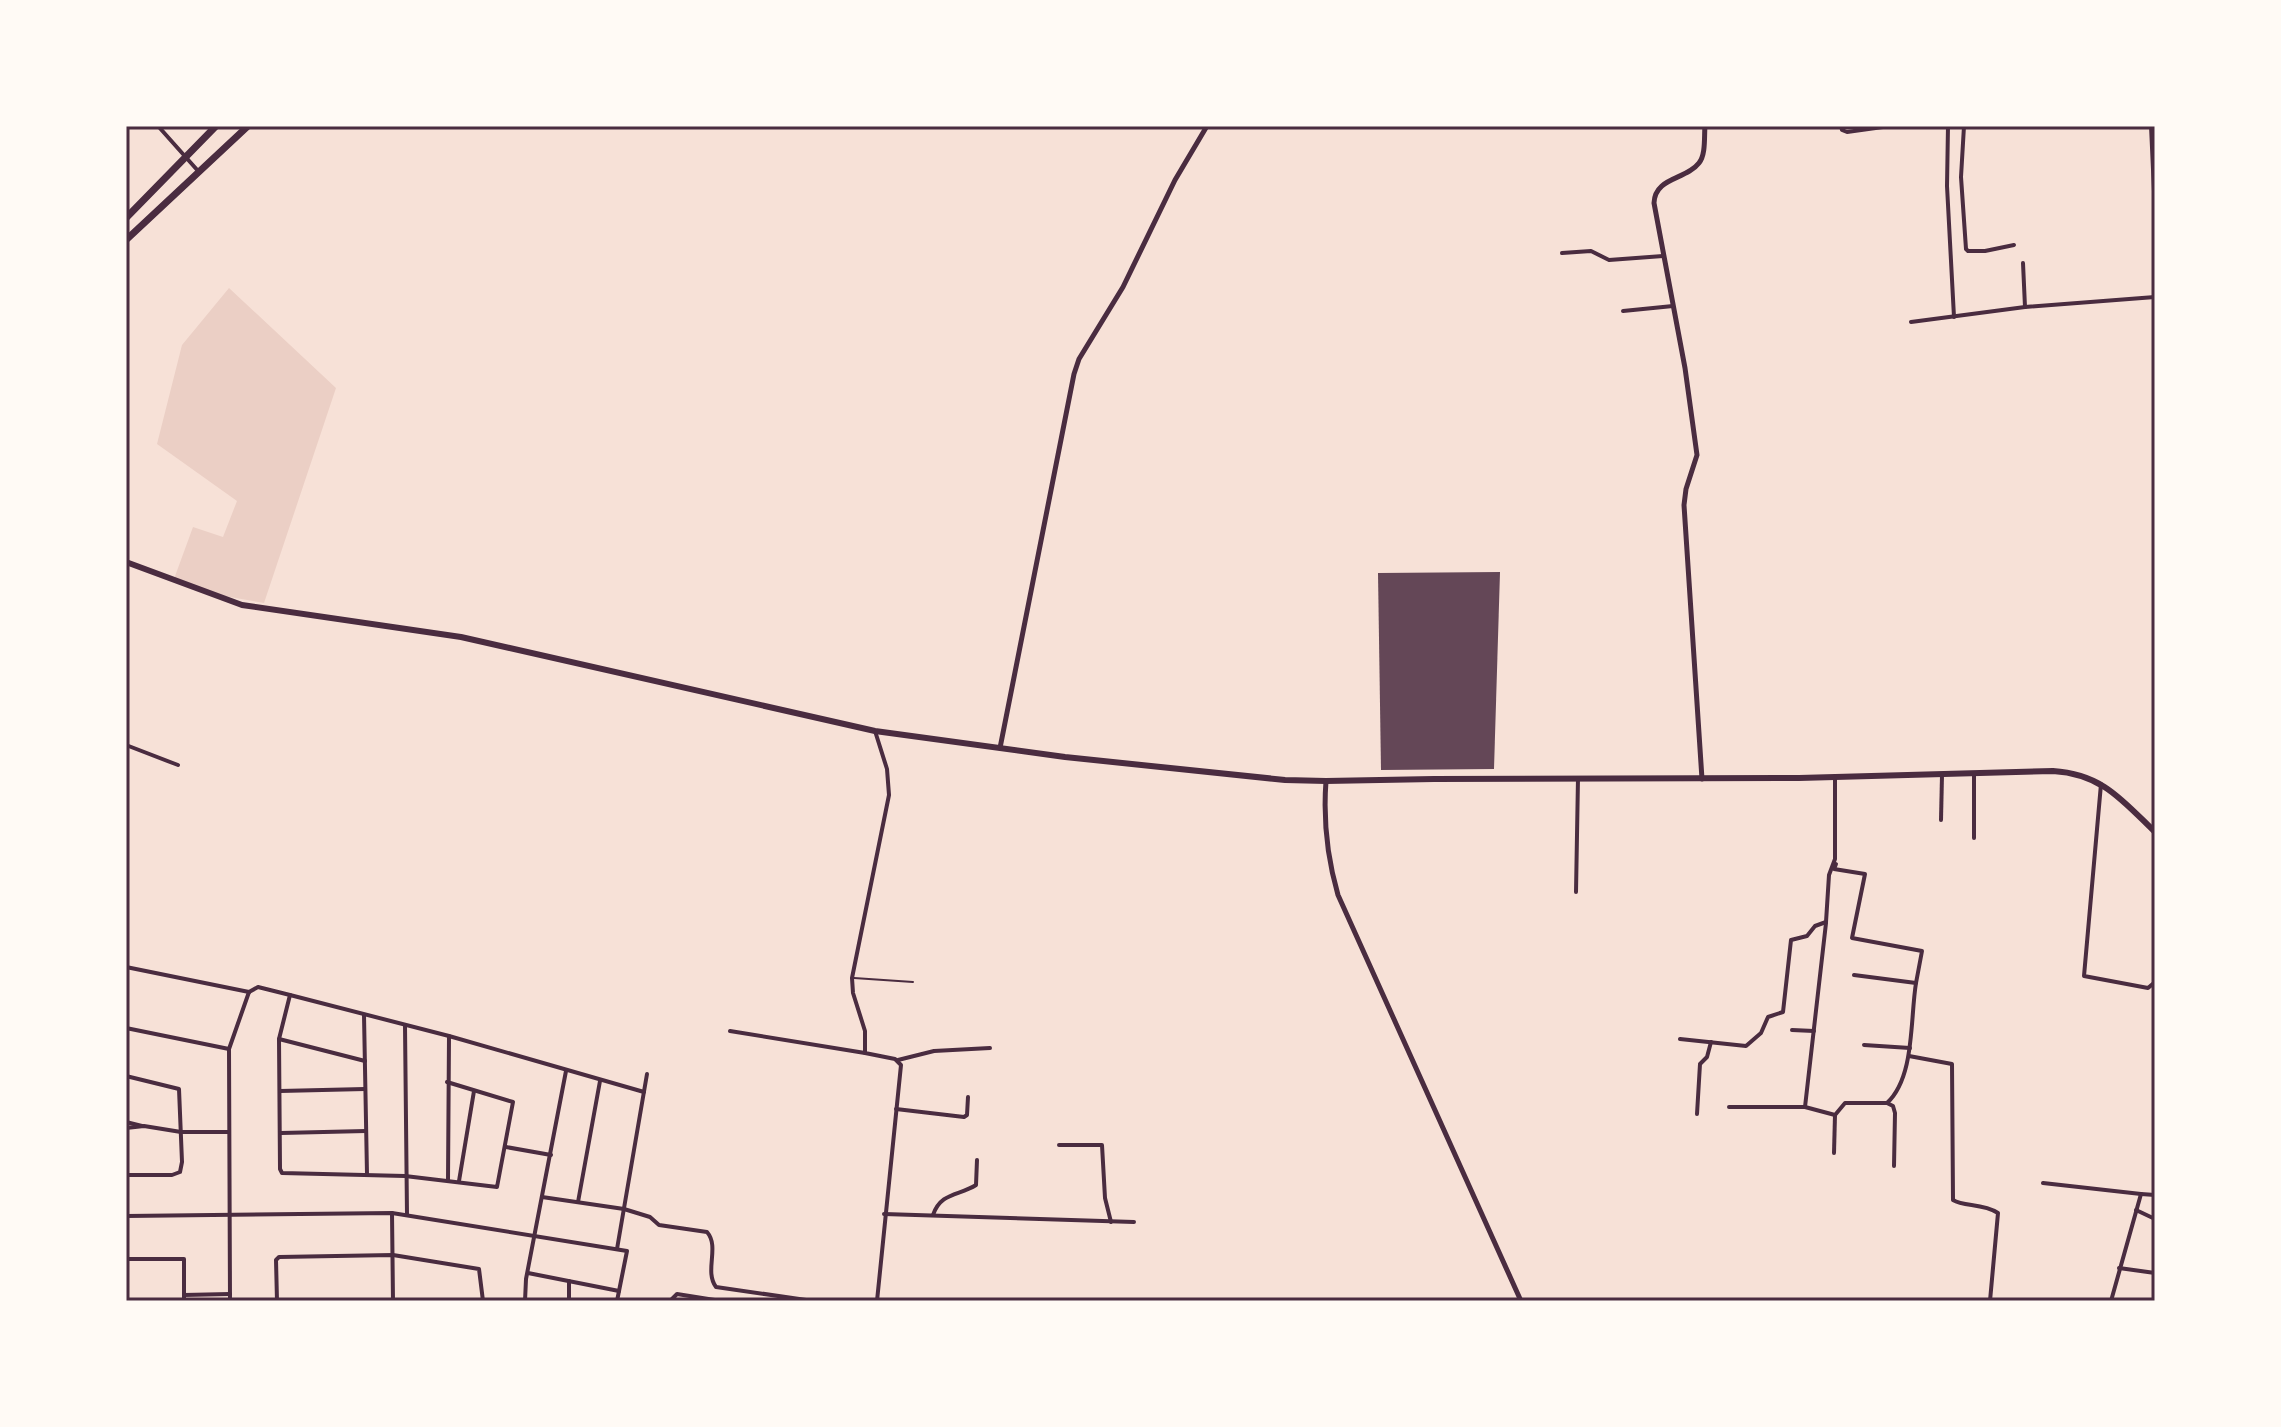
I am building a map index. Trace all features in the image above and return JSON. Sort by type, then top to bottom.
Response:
[{"type":"highway","points":[[126,218],[216,126]]},
{"type":"highway","points":[[126,240],[248,126]]},
{"type":"main road","points":[[126,562],[242,605],[461,637],[875,731],[1065,757],[1285,780],[1326,781],[1702,779],[2072,772],[2101,784],[2155,832]]},
{"type":"street","points":[[158,126],[200,172]]},
{"type":"street","points":[[1000,748],[1079,359],[1123,287],[1175,180],[1207,126]]},
{"type":"street","points":[[1702,779],[1684,505],[1697,455],[1654,195],[1661,186],[1699,163],[1705,126]]},
{"type":"street","points":[[1841,126],[1847,132],[1890,126]]},
{"type":"street","points":[[1948,126],[1947,186],[1954,317]]},
{"type":"street","points":[[1964,126],[1961,177],[1966,249],[1985,251],[2014,245]]},
{"type":"street","points":[[2151,126],[2155,213]]},
{"type":"street","points":[[1562,253],[1591,251],[1609,260],[1663,256]]},
{"type":"street","points":[[2023,263],[2025,307]]},
{"type":"street","points":[[1911,322],[2025,307],[2155,297]]},
{"type":"street","points":[[1623,311],[1673,306]]},
{"type":"street","points":[[865,1053],[865,1031],[853,993],[852,978],[889,795],[887,769],[875,731]]},
{"type":"street","points":[[126,745],[178,765]]},
{"type":"street","points":[[1974,773],[1974,838]]},
{"type":"street","points":[[1941,820],[1942,775]]},
{"type":"street","points":[[1805,1107],[1829,875],[1835,859],[1836,776]]},
{"type":"street","points":[[1836,776],[1837,861],[1834,869],[1865,874],[1852,938],[1922,951],[1909,1056],[1896,1090],[1887,1103]]},
{"type":"street","points":[[1576,892],[1578,778]]},
{"type":"street","points":[[1326,781],[1328,859],[1338,895],[1521,1301]]},
{"type":"street","points":[[2101,784],[2084,976],[2148,988],[2155,982]]},
{"type":"street","points":[[1680,1039],[1746,1046],[1761,1033],[1768,1017],[1783,1012],[1791,940],[1807,936],[1815,926],[1826,922]]},
{"type":"street","points":[[126,967],[249,992],[258,987],[449,1036],[644,1092]]},
{"type":"street","points":[[1854,975],[1916,983]]},
{"type":"street","points":[[126,1259],[184,1259],[184,1298],[230,1298],[229,1049],[249,992]]},
{"type":"street","points":[[290,995],[279,1039],[281,1173],[405,1176],[498,1187],[513,1102],[447,1082]]},
{"type":"street","points":[[364,1015],[367,1174]]},
{"type":"street","points":[[405,1026],[407,1215]]},
{"type":"street","points":[[126,1028],[229,1049]]},
{"type":"street","points":[[1792,1030],[1814,1031]]},
{"type":"street","points":[[730,1031],[898,1060],[934,1051],[990,1048]]},
{"type":"street","points":[[448,1180],[449,1036]]},
{"type":"street","points":[[279,1039],[365,1061]]},
{"type":"street","points":[[1697,1114],[1700,1064],[1707,1057],[1711,1042]]},
{"type":"street","points":[[1864,1045],[1910,1048]]},
{"type":"street","points":[[1909,1056],[1952,1064],[1954,1202],[1978,1204],[1998,1213],[1990,1301]]},
{"type":"street","points":[[877,1301],[901,1065],[898,1060]]},
{"type":"street","points":[[525,1301],[566,1070]]},
{"type":"street","points":[[617,1249],[647,1074]]},
{"type":"street","points":[[126,1076],[179,1089],[182,1162],[180,1172],[172,1175],[126,1175]]},
{"type":"street","points":[[578,1202],[600,1081]]},
{"type":"street","points":[[280,1091],[365,1089]]},
{"type":"street","points":[[459,1181],[474,1091]]},
{"type":"street","points":[[896,1109],[964,1117],[967,1115],[968,1097]]},
{"type":"street","points":[[1834,1153],[1835,1115],[1845,1103],[1887,1103],[1893,1106],[1895,1113],[1894,1166]]},
{"type":"street","points":[[1729,1107],[1805,1107],[1835,1115]]},
{"type":"street","points":[[126,1122],[181,1132],[228,1132]]},
{"type":"street","points":[[126,1128],[144,1126]]},
{"type":"street","points":[[280,1133],[366,1131]]},
{"type":"street","points":[[1059,1145],[1102,1145],[1105,1198],[1111,1222]]},
{"type":"street","points":[[506,1147],[551,1155]]},
{"type":"street","points":[[933,1216],[936,1206],[945,1197],[976,1185],[977,1160]]},
{"type":"street","points":[[2043,1183],[2155,1195]]},
{"type":"street","points":[[2111,1301],[2141,1194]]},
{"type":"street","points":[[542,1197],[624,1209],[650,1217],[659,1225],[709,1234],[713,1243],[711,1276],[716,1287],[813,1301]]},
{"type":"street","points":[[2136,1210],[2155,1219]]},
{"type":"street","points":[[392,1213],[393,1301]]},
{"type":"street","points":[[126,1216],[392,1213],[617,1249],[627,1251],[617,1301]]},
{"type":"street","points":[[884,1214],[1134,1222]]},
{"type":"street","points":[[277,1301],[276,1260],[279,1257],[393,1255],[479,1269],[483,1301]]},
{"type":"street","points":[[2119,1268],[2155,1273]]},
{"type":"street","points":[[528,1273],[619,1291]]},
{"type":"street","points":[[569,1281],[569,1301]]},
{"type":"street","points":[[670,1301],[677,1294],[719,1301]]},
{"type":"lane","points":[[852,978],[913,982]]},
{"type":"shaded area","points":[[229,288],[336,388],[264,603],[218,595],[174,579],[193,527],[223,537],[237,501],[157,444],[182,345]]},
{"type":"building","points":[[1500,572],[1494,769],[1381,770],[1378,573]]}]
